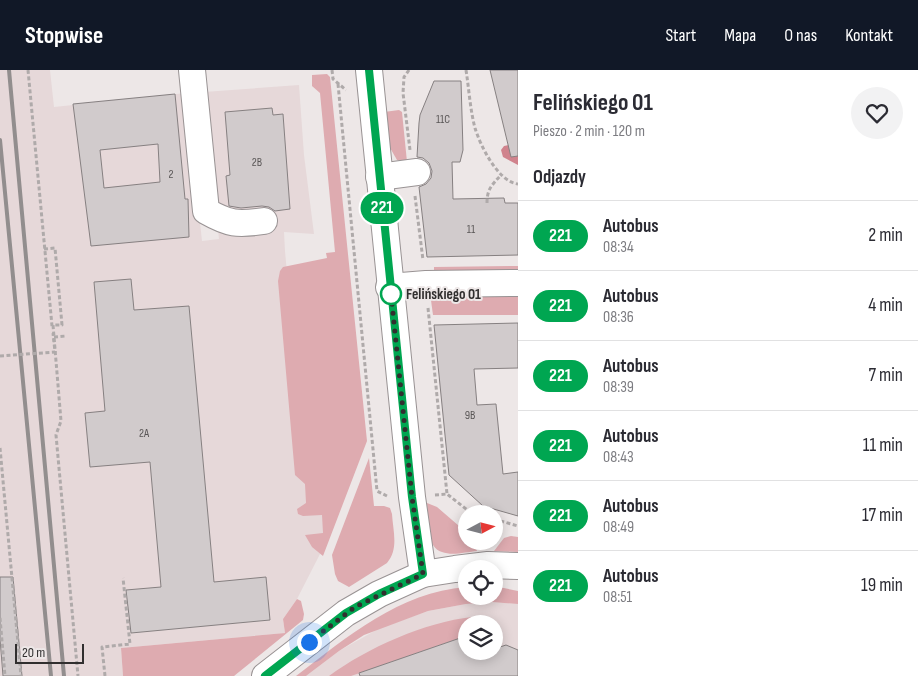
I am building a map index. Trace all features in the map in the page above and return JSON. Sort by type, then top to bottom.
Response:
[{"type":"street","points":[[192,70],[206,211],[224,221],[245,224],[264,221]]},
{"type":"street","points":[[369,70],[389,287],[412,497],[423,574]]},
{"type":"street","points":[[379,177],[417,172]]},
{"type":"street","points":[[389,287],[426,284],[518,283]]},
{"type":"street","points":[[265,676],[346,613],[379,594],[423,574],[455,568],[488,565],[518,566]]},
{"type":"path","points":[[0,356],[55,352],[28,70]]},
{"type":"path","points":[[403,93],[404,77],[409,70]]},
{"type":"path","points":[[466,70],[475,128],[489,159],[501,175],[518,184]]},
{"type":"path","points":[[338,84],[377,490],[394,499]]},
{"type":"path","points":[[487,203],[489,187],[501,175]]},
{"type":"path","points":[[44,249],[55,248],[62,324],[53,325],[61,421],[56,435],[78,676]]},
{"type":"path","points":[[429,320],[435,320]]},
{"type":"path","points":[[54,337],[66,336]]},
{"type":"path","points":[[0,448],[20,676]]},
{"type":"path","points":[[503,521],[518,526]]},
{"type":"path","points":[[105,676],[102,647],[130,644],[123,578]]},
{"type":"path","points":[[0,618],[5,676]]},
{"type":"shaded area","points":[[0,70],[50,70],[54,107],[186,93],[202,241],[219,239],[204,92],[299,85],[304,155],[314,234],[284,232],[285,251],[302,438],[329,497],[320,554],[297,599],[283,619],[285,633],[121,648],[123,676],[0,676]]},
{"type":"shaded area","points":[[327,74],[330,77],[367,441],[323,556],[312,547],[305,535],[323,533],[322,515],[303,516],[298,514],[297,509],[306,503],[305,484],[295,475],[278,281],[283,267],[327,258],[326,253],[335,252],[320,93],[312,86],[312,75]]},
{"type":"shaded area","points":[[399,110],[402,112],[407,162],[397,160],[389,146],[384,112]]},
{"type":"shaded area","points":[[518,143],[518,165],[503,157],[501,150],[504,146]]},
{"type":"shaded area","points":[[518,266],[518,275],[434,276],[434,267]]},
{"type":"shaded area","points":[[518,291],[518,315],[433,315],[430,293]]},
{"type":"shaded area","points":[[369,458],[374,506],[390,508],[394,546],[391,558],[387,563],[349,587],[338,581],[332,555]]},
{"type":"shaded area","points":[[427,503],[437,507],[458,525],[458,550],[477,551],[450,554],[442,552],[437,549],[430,538]]},
{"type":"shaded area","points":[[518,537],[518,552],[494,551],[503,550],[504,538]]},
{"type":"shaded area","points":[[458,588],[458,605],[461,605],[428,611],[364,635],[306,676],[296,676],[335,646],[375,619],[397,607],[442,591]]},
{"type":"shaded area","points":[[503,588],[518,591],[518,604],[503,603]]},
{"type":"shaded area","points":[[297,599],[301,601],[304,614],[303,620],[234,676],[123,676],[121,648],[285,633],[283,619]]},
{"type":"shaded area","points":[[518,604],[518,676],[306,676],[339,651],[378,629],[428,611],[461,605]]},
{"type":"shaded area","points":[[458,619],[458,639],[351,676],[329,676],[379,646],[416,630]]},
{"type":"building","points":[[490,70],[518,70],[518,156],[511,157]]},
{"type":"building","points":[[434,81],[461,81],[463,150],[460,162],[452,162],[453,199],[504,198],[505,203],[518,203],[518,255],[427,257],[419,187],[426,184],[431,178],[432,171],[429,163],[423,158],[417,157],[420,115]]},
{"type":"building","points":[[175,94],[185,199],[188,199],[189,237],[91,246],[73,104]],"holes":[[[158,144],[160,182],[104,188],[100,150]]]},
{"type":"building","points":[[272,108],[273,115],[283,114],[290,209],[275,211],[269,207],[262,206],[241,208],[229,206],[226,176],[230,175],[225,112]]},
{"type":"building","points":[[131,279],[134,310],[189,306],[214,582],[266,577],[270,620],[131,633],[126,590],[161,587],[150,462],[90,467],[85,413],[105,411],[94,282]]},
{"type":"building","points":[[518,323],[518,368],[474,369],[477,405],[496,404],[503,474],[518,472],[518,516],[503,512],[503,505],[482,505],[449,475],[434,325]]},
{"type":"building","points":[[0,577],[13,577],[22,676],[3,676],[0,639]]},
{"type":"building","points":[[458,639],[458,660],[503,660],[503,646],[506,645],[518,650],[518,676],[360,676],[359,673]]},
{"type":"railway","points":[[9,70],[64,676]]},
{"type":"railway","points":[[0,140],[51,676]]},
{"type":"bus line","name":"221","points":[[265,676],[355,607],[423,574],[412,497],[389,287],[369,70]]},
{"type":"place","name":"Felińskiego 01","points":[[391,294]]},
{"type":"route","points":[[309,642],[355,607],[423,574],[412,497],[391,294]]}]
